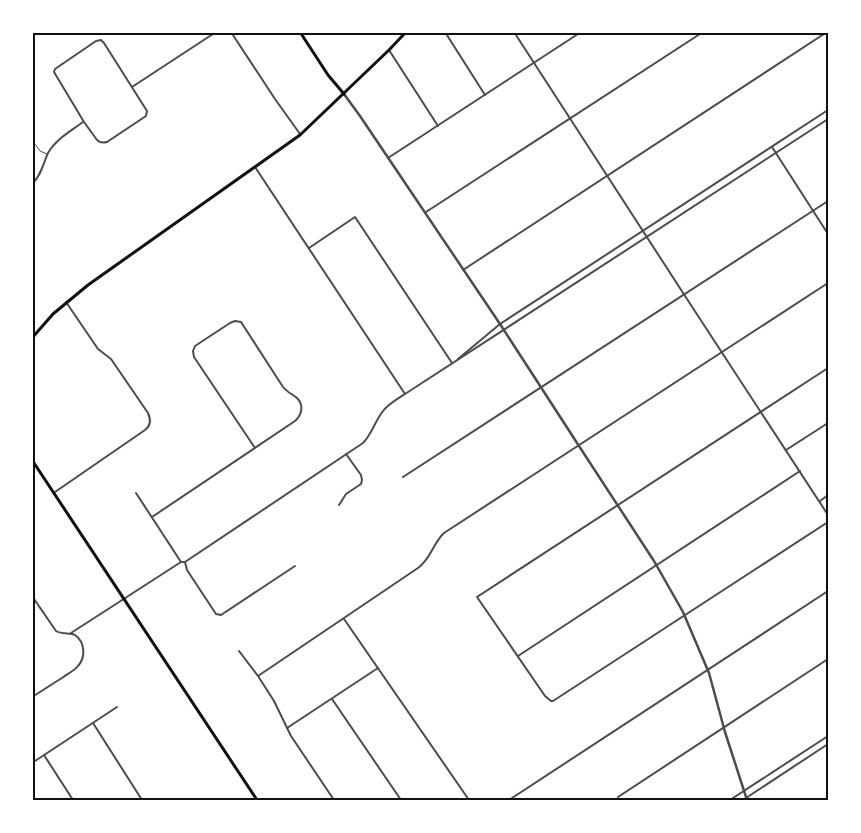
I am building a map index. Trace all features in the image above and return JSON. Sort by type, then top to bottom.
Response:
[{"type":"main road","points":[[300,32],[328,75],[344,94]]},
{"type":"main road","points":[[32,338],[66,302],[88,285],[300,135],[406,32]]},
{"type":"main road","points":[[32,460],[257,800]]},
{"type":"street","points":[[132,87],[216,32]]},
{"type":"street","points":[[231,32],[300,135]]},
{"type":"street","points":[[445,32],[486,95]]},
{"type":"street","points":[[514,32],[828,515]]},
{"type":"street","points":[[388,158],[581,32]]},
{"type":"street","points":[[425,213],[703,32]]},
{"type":"street","points":[[463,270],[827,32]]},
{"type":"street","points":[[101,40],[146,109],[146,114],[143,118],[104,143],[96,140],[84,122],[54,72],[55,69],[96,41],[101,40]]},
{"type":"street","points":[[389,50],[438,126]]},
{"type":"street","points":[[344,94],[502,327],[656,564],[685,616],[708,670],[747,799]]},
{"type":"street","points":[[32,596],[56,631],[62,634],[71,633],[183,562],[346,454],[367,439],[387,406],[452,364],[502,327],[643,231],[828,110]]},
{"type":"street","points":[[452,364],[502,327],[647,237],[828,119]]},
{"type":"street","points":[[32,184],[37,180],[48,154],[58,140],[84,122]]},
{"type":"street","points":[[772,147],[828,234]]},
{"type":"street","points":[[255,167],[405,394]]},
{"type":"street","points":[[403,477],[828,201]]},
{"type":"street","points":[[309,248],[356,217],[452,364]]},
{"type":"street","points":[[258,676],[422,566],[438,539],[444,533],[828,283]]},
{"type":"street","points":[[54,492],[145,430],[150,422],[148,414],[123,375],[109,356],[98,349],[66,302]]},
{"type":"street","points":[[152,517],[295,421],[300,416],[302,411],[299,401],[283,387],[241,322],[235,321],[195,346],[193,351],[194,357],[254,448]]},
{"type":"street","points":[[828,368],[477,597],[545,696],[551,701],[557,700],[828,522]]},
{"type":"street","points":[[786,450],[828,423]]},
{"type":"street","points":[[339,505],[346,494],[361,484],[362,480],[361,475],[346,454]]},
{"type":"street","points":[[518,656],[800,470]]},
{"type":"street","points":[[136,493],[216,614],[221,615],[294,566]]},
{"type":"street","points":[[820,501],[828,496]]},
{"type":"street","points":[[508,800],[828,591]]},
{"type":"street","points":[[344,619],[469,800]]},
{"type":"street","points":[[32,697],[76,669],[81,661],[84,652],[82,644],[71,633]]},
{"type":"street","points":[[239,651],[274,701],[287,728],[334,800]]},
{"type":"street","points":[[618,797],[828,659]]},
{"type":"street","points":[[287,728],[378,668]]},
{"type":"street","points":[[332,699],[401,800]]},
{"type":"street","points":[[32,763],[117,707]]},
{"type":"street","points":[[93,723],[142,800]]},
{"type":"street","points":[[730,800],[828,736]]},
{"type":"street","points":[[743,800],[828,744]]},
{"type":"street","points":[[44,755],[74,800]]},
{"type":"lane","points":[[32,140],[40,152],[48,154]]}]
